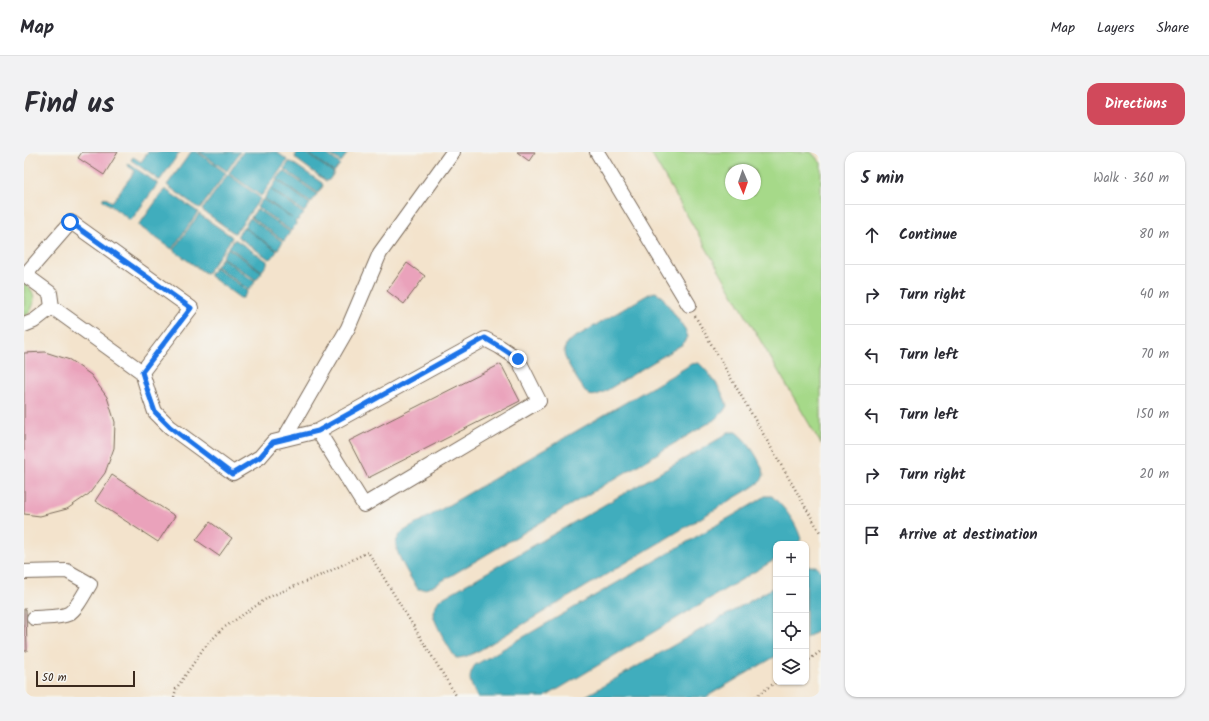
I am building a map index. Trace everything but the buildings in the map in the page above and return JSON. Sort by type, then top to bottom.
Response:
[{"type":"lane","points":[[284,440],[348,328],[380,253],[453,152]]},
{"type":"lane","points":[[597,152],[689,305]]},
{"type":"lane","points":[[142,372],[191,308],[70,222],[24,274],[50,293],[52,308],[142,372],[155,412],[170,427],[232,474],[260,457],[273,442],[318,431],[485,338],[518,359],[540,401],[364,505],[318,431]]},
{"type":"lane","points":[[24,325],[34,321],[52,308]]},
{"type":"lane","points":[[24,572],[66,571],[90,584],[75,608],[69,614],[34,618]]},
{"type":"path","points":[[689,305],[821,534]]},
{"type":"path","points":[[174,697],[176,689],[203,649],[222,629],[269,596],[326,573],[368,552],[457,697]]},
{"type":"path","points":[[809,660],[821,651]]},
{"type":"path","points":[[755,697],[773,684]]},
{"type":"green space","points":[[650,152],[811,152],[821,163],[821,444]]},
{"type":"green space","points":[[24,283],[31,289],[34,301],[30,312],[24,317]]},
{"type":"water","points":[[148,152],[180,152],[159,180],[131,160],[133,157],[141,162]]},
{"type":"water","points":[[191,152],[197,152],[226,173],[200,209],[167,185]]},
{"type":"water","points":[[199,152],[240,152],[227,171]]},
{"type":"water","points":[[243,152],[277,152],[287,161],[261,196],[229,173]]},
{"type":"water","points":[[298,152],[304,152],[334,173],[329,180],[326,181],[296,159],[295,156]]},
{"type":"water","points":[[306,152],[324,152],[340,164],[334,172]]},
{"type":"water","points":[[327,152],[344,152],[347,154],[341,162]]},
{"type":"water","points":[[289,162],[322,183],[323,186],[318,193],[284,169]]},
{"type":"water","points":[[127,164],[157,183],[130,220],[103,200],[104,197],[112,202],[135,171]]},
{"type":"water","points":[[284,171],[317,194],[311,203],[277,179]]},
{"type":"water","points":[[228,174],[260,199],[235,233],[202,210]]},
{"type":"water","points":[[277,180],[310,204],[304,212],[271,189]]},
{"type":"water","points":[[270,189],[304,214],[295,221],[296,224],[291,231],[257,207],[262,200],[264,200],[292,218],[265,199]]},
{"type":"water","points":[[164,190],[198,212],[172,249],[139,226]]},
{"type":"water","points":[[257,209],[290,232],[284,241],[251,217]]},
{"type":"water","points":[[199,214],[232,238],[207,273],[173,250]]},
{"type":"water","points":[[250,218],[283,242],[277,250],[244,227]]},
{"type":"water","points":[[243,227],[277,251],[272,258],[269,259],[238,237]]},
{"type":"water","points":[[234,240],[267,261],[267,264],[262,271],[229,247]]},
{"type":"water","points":[[228,248],[262,272],[256,280],[222,257]]},
{"type":"water","points":[[222,258],[255,282],[249,290],[216,266]]},
{"type":"water","points":[[215,267],[248,291],[243,298],[240,298],[210,276]]},
{"type":"water","points":[[655,292],[661,295],[685,329],[688,337],[683,344],[604,392],[591,396],[589,395],[572,371],[564,355],[567,342],[649,294]]},
{"type":"water","points":[[699,363],[716,383],[723,394],[727,406],[714,420],[436,584],[427,588],[418,589],[405,568],[397,550],[396,542],[402,532],[691,364]]},
{"type":"water","points":[[728,432],[736,432],[753,451],[760,463],[764,475],[761,481],[480,650],[465,657],[456,658],[442,635],[433,616],[433,610],[439,600],[722,437]]},
{"type":"water","points":[[765,496],[772,496],[790,516],[801,539],[800,541],[773,541],[773,561],[545,697],[477,697],[470,681],[472,670],[475,665]]},
{"type":"water","points":[[809,566],[816,566],[821,571],[821,629],[809,636]]},
{"type":"water","points":[[773,588],[773,658],[706,697],[584,697]]},
{"type":"route","points":[[70,222],[191,308],[142,372],[155,412],[170,427],[232,474],[260,457],[273,442],[318,431],[485,338],[518,359]]}]
